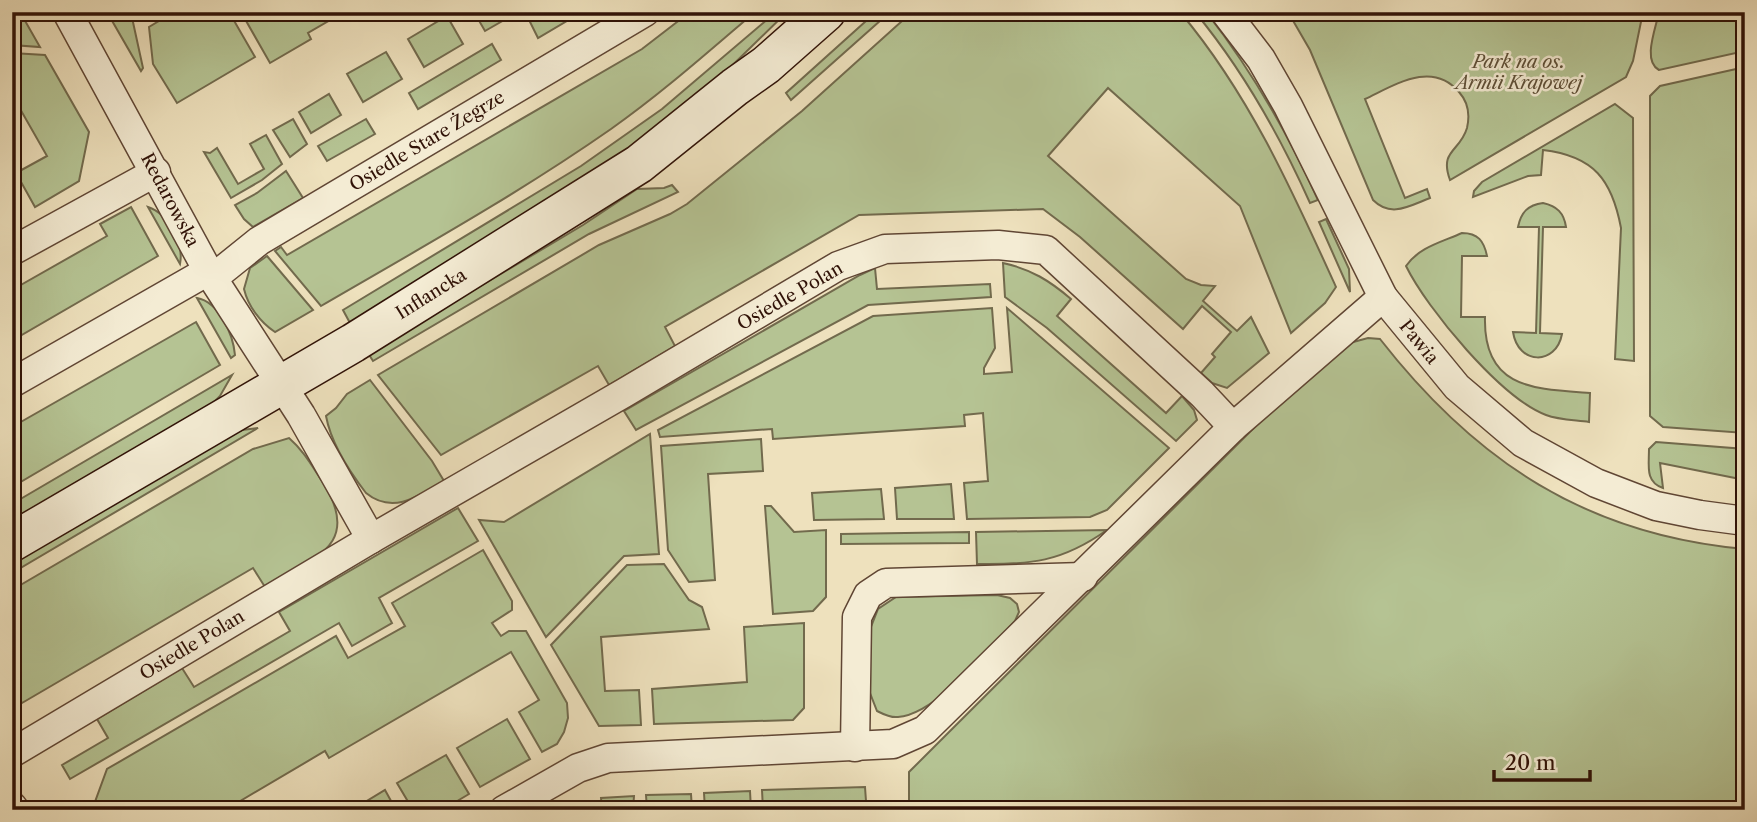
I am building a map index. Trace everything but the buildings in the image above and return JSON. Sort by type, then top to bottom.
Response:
[{"type":"street","name":"Redarowska","points":[[67,12],[211,274],[259,353],[281,383]]},
{"type":"street","name":"Osiedle Stare Żegrze","points":[[12,383],[211,274],[259,241],[645,12]]},
{"type":"street","name":"Inflancka","points":[[12,542],[364,335],[639,164],[766,65],[826,12]]},
{"type":"street","name":"Pawia","points":[[1225,12],[1261,59],[1288,107],[1383,297],[1457,387],[1523,443],[1576,474],[1656,506],[1745,521]]},
{"type":"street","points":[[12,251],[156,172]]},
{"type":"street","name":"Osiedle Polan","points":[[12,753],[371,539],[838,267],[885,249],[998,245],[1045,250],[1202,394],[1233,427]]},
{"type":"street","points":[[504,810],[578,768],[608,758],[892,744],[925,730],[1233,427],[1383,297]]},
{"type":"street","points":[[281,383],[371,539]]},
{"type":"street","points":[[855,747],[857,617],[868,595],[886,583],[1083,577]]},
{"type":"green space","points":[[12,12],[20,12],[40,47],[12,45]]},
{"type":"green space","points":[[107,12],[131,13],[143,68],[141,71]]},
{"type":"green space","points":[[174,12],[229,12],[255,57],[177,103],[153,64],[149,27]]},
{"type":"green space","points":[[241,12],[344,12],[308,33],[311,39],[270,63]]},
{"type":"green space","points":[[474,12],[518,12],[485,31]]},
{"type":"green space","points":[[548,12],[582,12],[538,38],[530,22]]},
{"type":"green space","points":[[690,12],[755,12],[648,101],[576,153],[321,306],[275,251],[281,247],[287,255],[642,49]]},
{"type":"green space","points":[[776,12],[787,12],[709,88],[632,150],[350,323],[343,310],[581,166],[662,109]]},
{"type":"green space","points":[[876,12],[890,12],[791,100],[786,93]]},
{"type":"green space","points":[[912,12],[1180,12],[1205,43],[1248,109],[1303,215],[1336,287],[1325,303],[1291,333],[1240,206],[1108,88],[1048,156],[1186,279],[1201,285],[1215,286],[1203,301],[1237,331],[1251,317],[1269,353],[1227,388],[1212,383],[1201,373],[1215,357],[1212,354],[1231,332],[1202,306],[1183,329],[1080,237],[1043,209],[859,215],[665,327],[675,346],[609,385],[598,366],[441,455],[378,375],[599,245],[687,204],[802,111]]},
{"type":"green space","points":[[1195,12],[1206,12],[1238,56],[1281,127],[1318,200],[1310,203],[1259,104],[1229,56]]},
{"type":"green space","name":"Park na os. Armii Krajowej","points":[[1288,12],[1643,12],[1633,61],[1626,77],[1450,180],[1447,163],[1464,136],[1468,123],[1466,104],[1459,92],[1448,83],[1425,76],[1401,82],[1365,99],[1405,198],[1427,189],[1430,198],[1393,209],[1373,200],[1310,50]]},
{"type":"green space","points":[[1659,12],[1745,12],[1745,51],[1659,70],[1654,66],[1651,52]]},
{"type":"green space","points":[[447,16],[463,44],[424,67],[408,39]]},
{"type":"green space","points":[[492,44],[501,60],[418,109],[409,93]]},
{"type":"green space","points":[[386,52],[402,79],[363,102],[347,74]]},
{"type":"green space","points":[[12,53],[45,55],[89,132],[79,181],[35,207],[16,173],[47,156],[19,107],[12,110]]},
{"type":"green space","points":[[1745,67],[1745,433],[1663,427],[1650,416],[1650,96],[1660,86]]},
{"type":"green space","points":[[329,94],[341,115],[311,133],[299,112]]},
{"type":"green space","points":[[1615,104],[1633,118],[1634,361],[1615,359],[1621,228],[1612,196],[1598,173],[1575,158],[1543,150],[1541,175],[1528,176],[1473,197],[1474,191],[1482,182]]},
{"type":"green space","points":[[293,119],[307,144],[290,157],[273,130]]},
{"type":"green space","points":[[366,119],[375,134],[327,161],[318,146]]},
{"type":"green space","points":[[266,135],[282,164],[262,180],[231,198],[204,152],[210,153],[217,148],[238,184],[264,169],[250,144]]},
{"type":"green space","points":[[286,171],[303,198],[253,227],[235,205],[257,193]]},
{"type":"green space","points":[[672,185],[678,192],[589,234],[373,361],[368,353],[583,225],[637,189]]},
{"type":"green space","points":[[1543,203],[1559,211],[1566,227],[1543,227],[1540,333],[1562,334],[1553,352],[1537,357],[1522,351],[1513,332],[1536,333],[1539,227],[1518,227],[1526,210]]},
{"type":"green space","points":[[131,207],[158,256],[13,340],[12,290],[107,236],[100,224]]},
{"type":"green space","points":[[148,207],[162,216],[173,231],[180,248],[180,264]]},
{"type":"green space","points":[[1326,219],[1349,269],[1350,292],[1319,222]]},
{"type":"green space","points":[[1462,233],[1472,234],[1479,239],[1487,256],[1462,256],[1461,317],[1485,317],[1487,341],[1493,359],[1503,372],[1516,380],[1550,390],[1590,393],[1589,422],[1546,415],[1508,391],[1467,350],[1430,305],[1406,266],[1417,254]]},
{"type":"green space","points":[[267,256],[313,310],[275,332],[255,313],[244,289],[250,268]]},
{"type":"green space","points":[[1003,263],[1048,281],[1071,299],[1057,316],[1166,413],[1182,396],[1194,410],[1197,420],[1176,441],[1047,328],[1005,297]]},
{"type":"green space","points":[[875,268],[877,289],[990,284],[991,297],[868,305],[636,430],[624,411],[860,275]]},
{"type":"green space","points":[[197,298],[212,306],[224,320],[234,347],[235,355],[231,358]]},
{"type":"green space","points":[[992,308],[995,348],[984,368],[984,374],[1012,372],[1007,308],[1169,448],[1107,510],[1090,517],[967,519],[964,483],[988,481],[983,413],[964,415],[965,426],[773,439],[772,429],[660,437],[658,430],[873,316]]},
{"type":"green space","points":[[196,322],[220,365],[12,487],[12,427]]},
{"type":"green space","points":[[1368,338],[1380,339],[1455,422],[1496,456],[1539,485],[1585,509],[1635,528],[1688,541],[1745,549],[1745,810],[763,810],[762,790],[865,787],[866,801],[909,801],[909,772],[1295,387],[1346,344]]},
{"type":"green space","points":[[232,375],[213,403],[12,521],[12,504]]},
{"type":"green space","points":[[370,380],[432,461],[444,481],[406,501],[386,503],[366,493],[341,456],[328,426],[326,416],[347,394]]},
{"type":"green space","points":[[258,428],[12,573],[12,563],[229,436],[242,430]]},
{"type":"green space","points":[[650,434],[659,554],[624,556],[546,637],[479,520],[504,522]]},
{"type":"green space","points":[[289,438],[311,464],[334,503],[338,521],[335,535],[327,548],[265,587],[253,568],[22,703],[12,687],[12,590],[253,449]]},
{"type":"green space","points":[[761,439],[763,471],[708,474],[715,580],[689,582],[668,550],[661,446]]},
{"type":"green space","points":[[1656,442],[1745,449],[1745,480],[1660,463],[1663,488],[1653,482],[1649,473],[1649,449]]},
{"type":"green space","points":[[951,484],[954,519],[897,519],[895,488]]},
{"type":"green space","points":[[881,489],[884,519],[814,520],[812,493]]},
{"type":"green space","points":[[765,506],[771,506],[794,532],[826,530],[826,597],[813,611],[773,614]]},
{"type":"green space","points":[[458,508],[478,541],[379,598],[392,623],[352,646],[339,623],[70,779],[62,765],[108,738],[97,719],[182,668],[194,687],[290,631],[279,612]]},
{"type":"green space","points":[[1107,530],[1075,549],[1045,559],[1013,564],[977,564],[976,532]]},
{"type":"green space","points":[[969,532],[969,543],[841,544],[841,534]]},
{"type":"green space","points":[[483,550],[512,601],[512,610],[492,623],[501,636],[509,631],[526,631],[567,703],[568,718],[557,744],[542,752],[519,712],[539,700],[511,652],[329,758],[325,751],[225,810],[92,810],[107,769],[336,636],[348,658],[405,626],[392,603]]},
{"type":"green space","points":[[664,564],[689,600],[702,607],[709,629],[601,637],[605,691],[639,690],[641,725],[599,726],[551,645],[627,565]]},
{"type":"green space","points":[[997,595],[1010,598],[1017,604],[1019,612],[1015,621],[961,678],[929,705],[913,713],[895,717],[877,711],[870,693],[869,632],[878,609],[896,597]]},
{"type":"green space","points":[[804,623],[804,708],[793,720],[654,724],[652,689],[747,682],[744,627]]},
{"type":"green space","points":[[507,719],[530,759],[480,787],[457,748]]},
{"type":"green space","points":[[446,755],[469,794],[442,810],[413,810],[397,783]]},
{"type":"green space","points":[[385,790],[396,810],[358,810],[357,807]]},
{"type":"green space","points":[[750,791],[751,810],[705,810],[704,793]]},
{"type":"green space","points":[[691,794],[692,810],[647,810],[646,795]]},
{"type":"green space","points":[[634,796],[633,810],[602,810],[601,798]]}]
